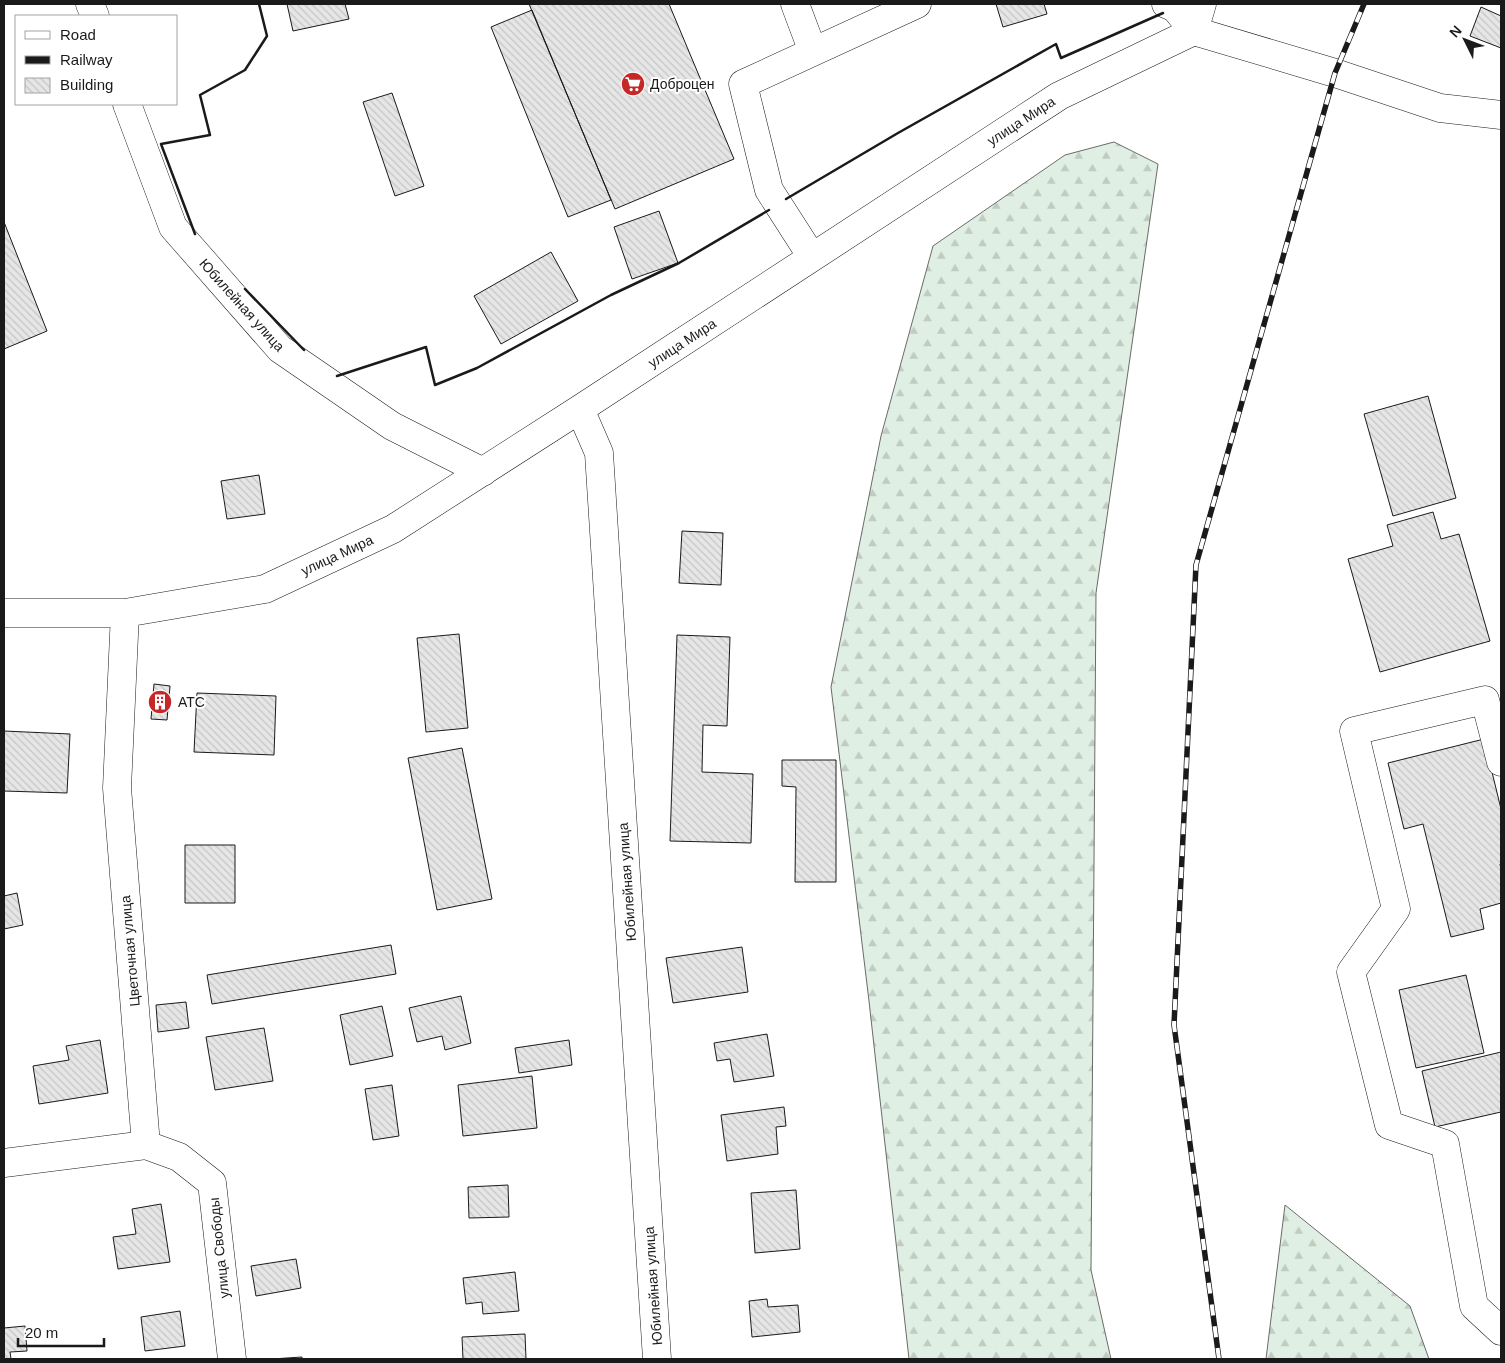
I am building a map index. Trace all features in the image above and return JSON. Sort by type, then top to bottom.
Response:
[{"type":"street","points":[[795,4],[813,52]]},
{"type":"street","points":[[812,258],[769,190],[743,84],[917,4]]},
{"type":"street","points":[[1166,4],[1175,8],[1194,31],[1335,73],[1440,108],[1501,115]]},
{"type":"street","points":[[1194,31],[1202,4]]},
{"type":"street","name":"улица Мира","points":[[4,613],[124,613],[265,588],[393,529],[1059,96],[1194,31]]},
{"type":"street","name":"Юбилейная улица","points":[[127,105],[173,228],[280,349],[392,426],[483,472]]},
{"type":"street","name":"Юбилейная улица","points":[[580,409],[599,453],[657,1359]]},
{"type":"street","name":"Цветочная улица","points":[[124,613],[117,788],[146,1145]]},
{"type":"street","points":[[1501,762],[1485,700],[1354,731],[1396,909],[1352,972],[1389,1125],[1445,1144],[1474,1306],[1501,1331]]},
{"type":"street","points":[[4,1162],[146,1145]]},
{"type":"street","name":"улица Свободы","points":[[146,1145],[179,1157],[212,1183],[232,1359]]},
{"type":"green space","points":[[1114,142],[1158,164],[1096,593],[1091,1270],[1111,1359],[909,1359],[869,1001],[831,687],[881,436],[933,246],[1065,155]]},
{"type":"green space","points":[[1285,1205],[1410,1306],[1429,1359],[1266,1359]]},
{"type":"building","points":[[287,4],[345,4],[349,19],[293,31]]},
{"type":"building","name":"Доброцен","points":[[529,4],[669,4],[734,159],[615,209]]},
{"type":"building","points":[[996,4],[1044,4],[1047,14],[1003,27]]},
{"type":"building","points":[[1481,7],[1501,16],[1501,48],[1470,36]]},
{"type":"building","points":[[532,10],[611,200],[568,217],[491,27]]},
{"type":"building","points":[[392,93],[424,186],[395,196],[363,102]]},
{"type":"building","points":[[659,211],[678,263],[632,279],[614,227]]},
{"type":"building","points":[[4,222],[47,331],[4,349]]},
{"type":"building","points":[[551,252],[578,301],[501,344],[474,296]]},
{"type":"building","points":[[1428,396],[1456,498],[1393,516],[1364,414]]},
{"type":"building","points":[[259,475],[265,514],[227,519],[221,481]]},
{"type":"building","points":[[1433,512],[1441,539],[1459,534],[1490,641],[1380,672],[1348,559],[1393,546],[1387,525]]},
{"type":"building","points":[[682,531],[723,533],[721,585],[679,583]]},
{"type":"building","points":[[459,634],[468,728],[426,732],[417,638]]},
{"type":"building","points":[[677,635],[730,637],[727,726],[703,725],[702,772],[753,774],[751,843],[670,841]]},
{"type":"building","name":"АТС","points":[[154,684],[170,686],[167,720],[151,719]]},
{"type":"building","points":[[197,693],[276,696],[274,755],[194,752]]},
{"type":"building","points":[[4,731],[70,734],[67,793],[4,791]]},
{"type":"building","points":[[1484,739],[1501,809],[1501,903],[1480,909],[1484,929],[1451,937],[1423,824],[1404,829],[1388,763]]},
{"type":"building","points":[[462,748],[492,899],[437,910],[408,758]]},
{"type":"building","points":[[782,760],[836,760],[836,882],[795,882],[796,787],[782,786]]},
{"type":"building","points":[[185,845],[235,845],[235,903],[185,903]]},
{"type":"building","points":[[17,893],[23,925],[4,929],[4,896]]},
{"type":"building","points":[[391,945],[396,974],[212,1004],[207,975]]},
{"type":"building","points":[[742,947],[748,992],[673,1003],[666,958]]},
{"type":"building","points":[[1466,975],[1484,1053],[1416,1068],[1399,990]]},
{"type":"building","points":[[461,996],[471,1043],[445,1050],[442,1036],[417,1042],[409,1008]]},
{"type":"building","points":[[186,1002],[189,1028],[158,1032],[156,1005]]},
{"type":"building","points":[[382,1006],[393,1056],[350,1065],[340,1015]]},
{"type":"building","points":[[264,1028],[273,1081],[215,1090],[206,1037]]},
{"type":"building","points":[[767,1034],[774,1076],[734,1082],[730,1059],[717,1061],[714,1043]]},
{"type":"building","points":[[100,1040],[108,1093],[39,1104],[33,1066],[69,1060],[66,1046]]},
{"type":"building","points":[[569,1040],[572,1065],[519,1073],[515,1048]]},
{"type":"building","points":[[1501,1052],[1501,1112],[1435,1127],[1422,1071]]},
{"type":"building","points":[[532,1076],[537,1128],[463,1136],[458,1085]]},
{"type":"building","points":[[392,1085],[399,1136],[373,1140],[365,1089]]},
{"type":"building","points":[[784,1107],[786,1126],[776,1127],[778,1154],[727,1161],[721,1115]]},
{"type":"building","points":[[508,1185],[509,1217],[469,1218],[468,1187]]},
{"type":"building","points":[[796,1190],[800,1249],[755,1253],[751,1193]]},
{"type":"building","points":[[161,1204],[170,1262],[118,1269],[113,1237],[136,1234],[132,1209]]},
{"type":"building","points":[[296,1259],[301,1288],[256,1296],[251,1266]]},
{"type":"building","points":[[515,1272],[519,1311],[483,1314],[482,1302],[466,1304],[463,1278]]},
{"type":"building","points":[[767,1299],[768,1307],[798,1305],[800,1332],[752,1337],[749,1301]]},
{"type":"building","points":[[180,1311],[185,1346],[145,1351],[141,1317]]},
{"type":"building","points":[[25,1326],[27,1351],[10,1352],[11,1359],[4,1359],[4,1328]]},
{"type":"building","points":[[525,1334],[526,1359],[463,1359],[462,1337]]},
{"type":"building","points":[[302,1357],[302,1359],[272,1359]]},
{"type":"railway","points":[[1219,1359],[1174,1025],[1196,565],[1335,73],[1364,4]]},
{"type":"wall","points":[[195,234],[161,144],[210,135],[200,95],[245,70],[267,36],[259,4]]},
{"type":"wall","points":[[786,199],[1056,44],[1061,58],[1163,13]]},
{"type":"wall","points":[[337,376],[426,347],[435,385],[477,368],[611,295],[679,263],[769,210]]},
{"type":"wall","points":[[245,289],[304,350]]},
{"type":"place","name":"Доброцен","points":[[633,84]]},
{"type":"place","name":"АТС","points":[[160,702]]}]
